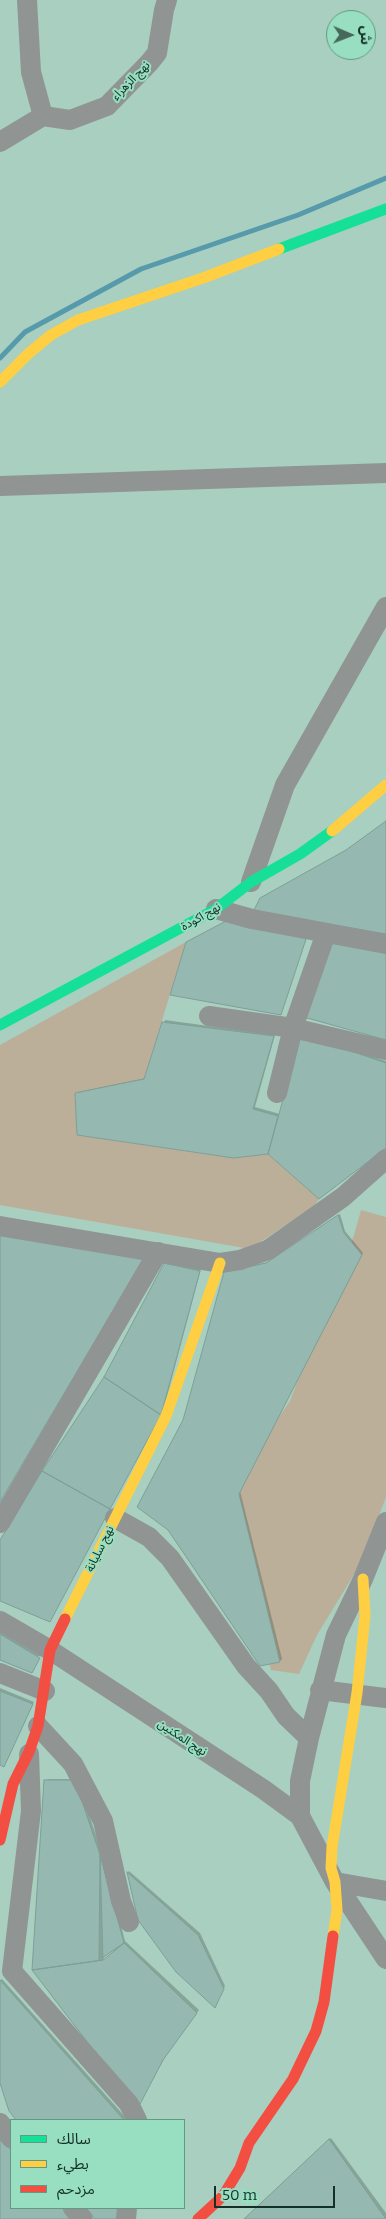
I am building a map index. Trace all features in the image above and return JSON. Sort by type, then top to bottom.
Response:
[{"type":"street","points":[[0,142],[43,116],[30,72],[26,0]]},
{"type":"street","name":"نهج الزهراء","points":[[43,116],[70,120],[107,106],[150,63],[157,53],[167,0]]},
{"type":"street","points":[[0,382],[51,336],[78,320],[203,278],[386,209]]},
{"type":"street","points":[[0,486],[386,473]]},
{"type":"street","points":[[251,882],[285,785],[386,607]]},
{"type":"street","name":"نهج اكودة","points":[[0,1025],[216,909],[251,882],[300,854],[335,829],[386,785]]},
{"type":"street","points":[[216,909],[386,944]]},
{"type":"street","points":[[277,1093],[293,1028],[326,933]]},
{"type":"street","points":[[209,1016],[293,1028],[386,1050]]},
{"type":"street","points":[[0,1226],[220,1263],[240,1260],[268,1250],[343,1197],[386,1159]]},
{"type":"street","points":[[0,1523],[158,1252]]},
{"type":"street","name":"نهج سليانة","points":[[0,1840],[6,1782],[29,1752],[38,1726],[50,1650],[166,1416],[220,1263]]},
{"type":"street","points":[[115,1518],[149,1537],[170,1558],[246,1666],[269,1691],[286,1716],[309,1738]]},
{"type":"street","points":[[300,1816],[300,1781],[320,1690],[336,1635],[363,1579],[386,1522]]},
{"type":"street","points":[[198,2219],[223,2196],[240,2168],[250,2143],[293,2079],[316,2031],[324,2002],[338,1910],[335,1882],[331,1868],[332,1847],[357,1693],[365,1616],[363,1579]]},
{"type":"street","name":"نهج المكنين","points":[[0,1621],[50,1650],[263,1789],[300,1816],[335,1882],[386,1959]]},
{"type":"street","points":[[0,1673],[45,1691]]},
{"type":"street","points":[[320,1690],[386,1698]]},
{"type":"street","points":[[38,1726],[73,1764],[103,1821],[121,1901],[129,1922]]},
{"type":"street","points":[[29,1752],[31,1811],[12,1971],[129,2104],[136,2119]]},
{"type":"street","points":[[335,1882],[386,1891]]},
{"type":"street","points":[[0,2123],[10,2137]]},
{"type":"street","points":[[74,2209],[83,2219]]},
{"type":"shaded area","points":[[186,942],[144,1079],[75,1093],[77,1135],[234,1158],[268,1154],[319,1199],[314,1206],[250,1249],[0,1205],[0,1045]]},
{"type":"shaded area","points":[[361,1210],[386,1217],[386,1497],[361,1563],[317,1635],[299,1674],[271,1670],[240,1533],[226,1494],[290,1401],[354,1235]]},
{"type":"building","points":[[386,821],[386,934],[253,912],[260,898],[346,850]]},
{"type":"building","points":[[230,919],[308,933],[281,1015],[170,995],[186,942]]},
{"type":"building","points":[[332,943],[386,953],[386,1040],[300,1016]]},
{"type":"building","points":[[162,1022],[274,1036],[253,1109],[278,1116],[268,1154],[234,1158],[77,1135],[75,1093],[144,1079]]},
{"type":"building","points":[[301,1034],[386,1063],[386,1148],[319,1199],[268,1154]]},
{"type":"building","points":[[338,1215],[344,1233],[362,1255],[239,1494],[280,1662],[260,1666],[168,1530],[137,1507],[183,1420],[224,1272],[266,1263]]},
{"type":"building","points":[[0,1233],[144,1258],[0,1502]]},
{"type":"building","points":[[164,1263],[200,1271],[161,1415],[104,1377]]},
{"type":"building","points":[[104,1377],[161,1415],[110,1509],[42,1471]]},
{"type":"building","points":[[42,1471],[110,1509],[50,1622],[0,1601],[0,1540]]},
{"type":"building","points":[[0,1634],[40,1658],[32,1673],[0,1660]]},
{"type":"building","points":[[0,1691],[33,1704],[4,1767],[0,1765]]},
{"type":"building","points":[[44,1780],[75,1780],[100,1855],[103,1960],[32,1970]]},
{"type":"building","points":[[100,1855],[124,1943],[99,1960]]},
{"type":"building","points":[[127,1872],[198,1935],[224,1989],[215,2008],[176,1972],[138,1920]]},
{"type":"building","points":[[124,1943],[197,2013],[163,2060],[138,2108],[32,1970],[103,1960]]},
{"type":"building","points":[[0,1980],[123,2119],[15,2119],[9,2111],[0,2083]]},
{"type":"building","points":[[0,2137],[10,2149],[10,2209],[63,2209],[72,2219],[0,2219]]},
{"type":"building","points":[[329,2139],[386,2219],[244,2219]]},
{"type":"building","points":[[87,2209],[120,2209],[119,2219],[95,2219]]},
{"type":"waterway","points":[[0,358],[25,332],[141,269],[298,215],[386,178]]},
{"type":"traffic: fast","points":[[279,249],[386,209]]},
{"type":"traffic: fast","points":[[0,1025],[216,909],[251,882],[300,854],[332,831]]},
{"type":"traffic: slow","points":[[0,382],[28,354],[51,335],[78,320],[203,278],[279,249]]},
{"type":"traffic: slow","points":[[332,831],[386,785]]},
{"type":"traffic: slow","points":[[65,1619],[166,1416],[220,1263]]},
{"type":"traffic: slow","points":[[333,1936],[337,1910],[335,1882],[331,1868],[332,1847],[357,1693],[365,1616],[363,1579]]},
{"type":"traffic: jam","points":[[0,1840],[13,1784],[29,1752],[38,1726],[50,1650],[65,1619]]},
{"type":"traffic: jam","points":[[198,2219],[223,2196],[240,2168],[249,2143],[293,2079],[316,2031],[324,2002],[333,1936]]}]
